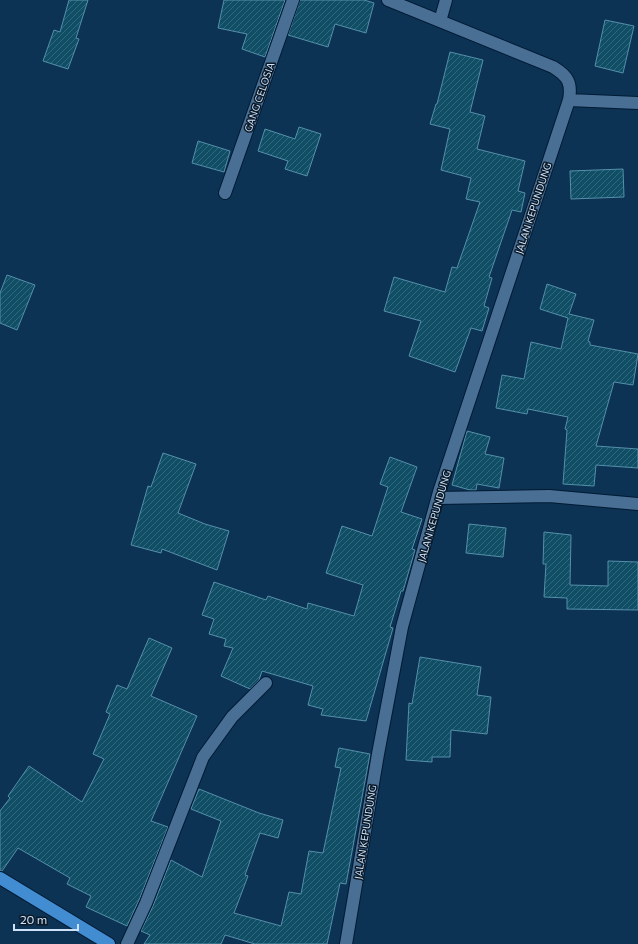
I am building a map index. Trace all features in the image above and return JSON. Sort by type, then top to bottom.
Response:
[{"type":"main road","points":[[0,878],[109,944]]},
{"type":"street","name":"GANG CELOSIA","points":[[225,193],[293,0]]},
{"type":"street","points":[[388,0],[553,67],[560,71],[568,81],[570,90],[569,100],[638,103]]},
{"type":"street","points":[[440,21],[446,0]]},
{"type":"street","name":"JALAN KEPUNDUNG","points":[[346,944],[378,754],[402,627],[438,498],[569,100]]},
{"type":"street","points":[[438,498],[549,496],[638,504]]},
{"type":"street","points":[[127,944],[146,903],[203,757],[232,717],[266,683]]},
{"type":"building","points":[[69,0],[88,0],[76,38],[79,39],[68,69],[43,61],[54,30],[60,32]]},
{"type":"building","points":[[224,0],[285,0],[265,57],[242,49],[247,34],[218,28]]},
{"type":"building","points":[[300,0],[364,0],[374,3],[366,33],[335,24],[328,47],[288,35]]},
{"type":"building","points":[[605,20],[634,26],[623,73],[595,66]]},
{"type":"building","points":[[450,52],[483,60],[470,112],[485,116],[477,149],[525,161],[518,191],[525,193],[521,212],[512,210],[489,277],[492,278],[484,306],[489,308],[482,331],[471,328],[455,372],[409,356],[421,321],[384,311],[394,277],[445,292],[452,267],[457,268],[480,202],[466,199],[471,178],[441,170],[450,129],[430,124],[437,104]]},
{"type":"building","points":[[299,127],[321,134],[307,176],[285,169],[288,161],[258,151],[265,129],[295,139]]},
{"type":"building","points":[[198,141],[230,151],[224,172],[192,163]]},
{"type":"building","points":[[623,169],[624,197],[571,199],[570,171]]},
{"type":"building","points":[[7,275],[35,285],[17,330],[0,323],[0,293]]},
{"type":"building","points":[[547,284],[576,294],[569,314],[594,320],[588,341],[590,342],[590,345],[638,354],[633,385],[614,382],[596,446],[638,449],[638,468],[596,465],[594,486],[563,484],[567,430],[565,429],[568,417],[528,409],[527,414],[496,408],[502,375],[524,379],[531,342],[561,349],[568,318],[540,309]]},
{"type":"building","points":[[467,431],[490,437],[485,454],[504,458],[499,488],[477,484],[476,490],[470,490],[452,485]]},
{"type":"building","points":[[163,453],[196,464],[178,513],[205,524],[229,531],[217,570],[162,549],[161,553],[131,545],[148,486],[151,487]]},
{"type":"building","points":[[390,457],[417,467],[401,512],[422,519],[412,549],[415,550],[403,591],[401,591],[390,627],[393,628],[366,721],[321,715],[323,709],[308,705],[313,686],[262,671],[259,680],[250,689],[221,676],[233,648],[224,646],[226,639],[209,634],[214,619],[202,615],[214,582],[266,600],[268,596],[307,609],[308,603],[354,616],[363,585],[326,573],[342,526],[372,536],[388,487],[380,484]]},
{"type":"building","points":[[469,524],[506,528],[503,557],[466,553]]},
{"type":"building","points":[[544,532],[571,535],[570,585],[608,586],[608,561],[638,562],[638,610],[567,609],[567,598],[544,597],[546,564],[543,564]]},
{"type":"building","points":[[149,638],[172,648],[151,696],[197,716],[151,821],[168,827],[127,926],[86,907],[91,896],[67,884],[70,878],[18,848],[2,871],[0,871],[0,811],[10,798],[8,796],[29,766],[82,802],[104,759],[93,754],[110,714],[106,712],[117,685],[127,689]]},
{"type":"building","points":[[420,657],[481,667],[477,695],[491,697],[487,734],[451,730],[450,757],[432,757],[432,762],[406,760],[409,703],[412,704]]},
{"type":"building","points":[[339,748],[370,754],[346,884],[340,883],[327,944],[255,944],[225,935],[221,944],[144,944],[150,935],[141,931],[153,906],[171,860],[202,877],[221,821],[191,809],[199,789],[259,813],[283,820],[278,838],[260,833],[245,875],[248,876],[234,913],[281,926],[289,892],[301,894],[309,851],[323,853],[341,768],[335,767]]}]
